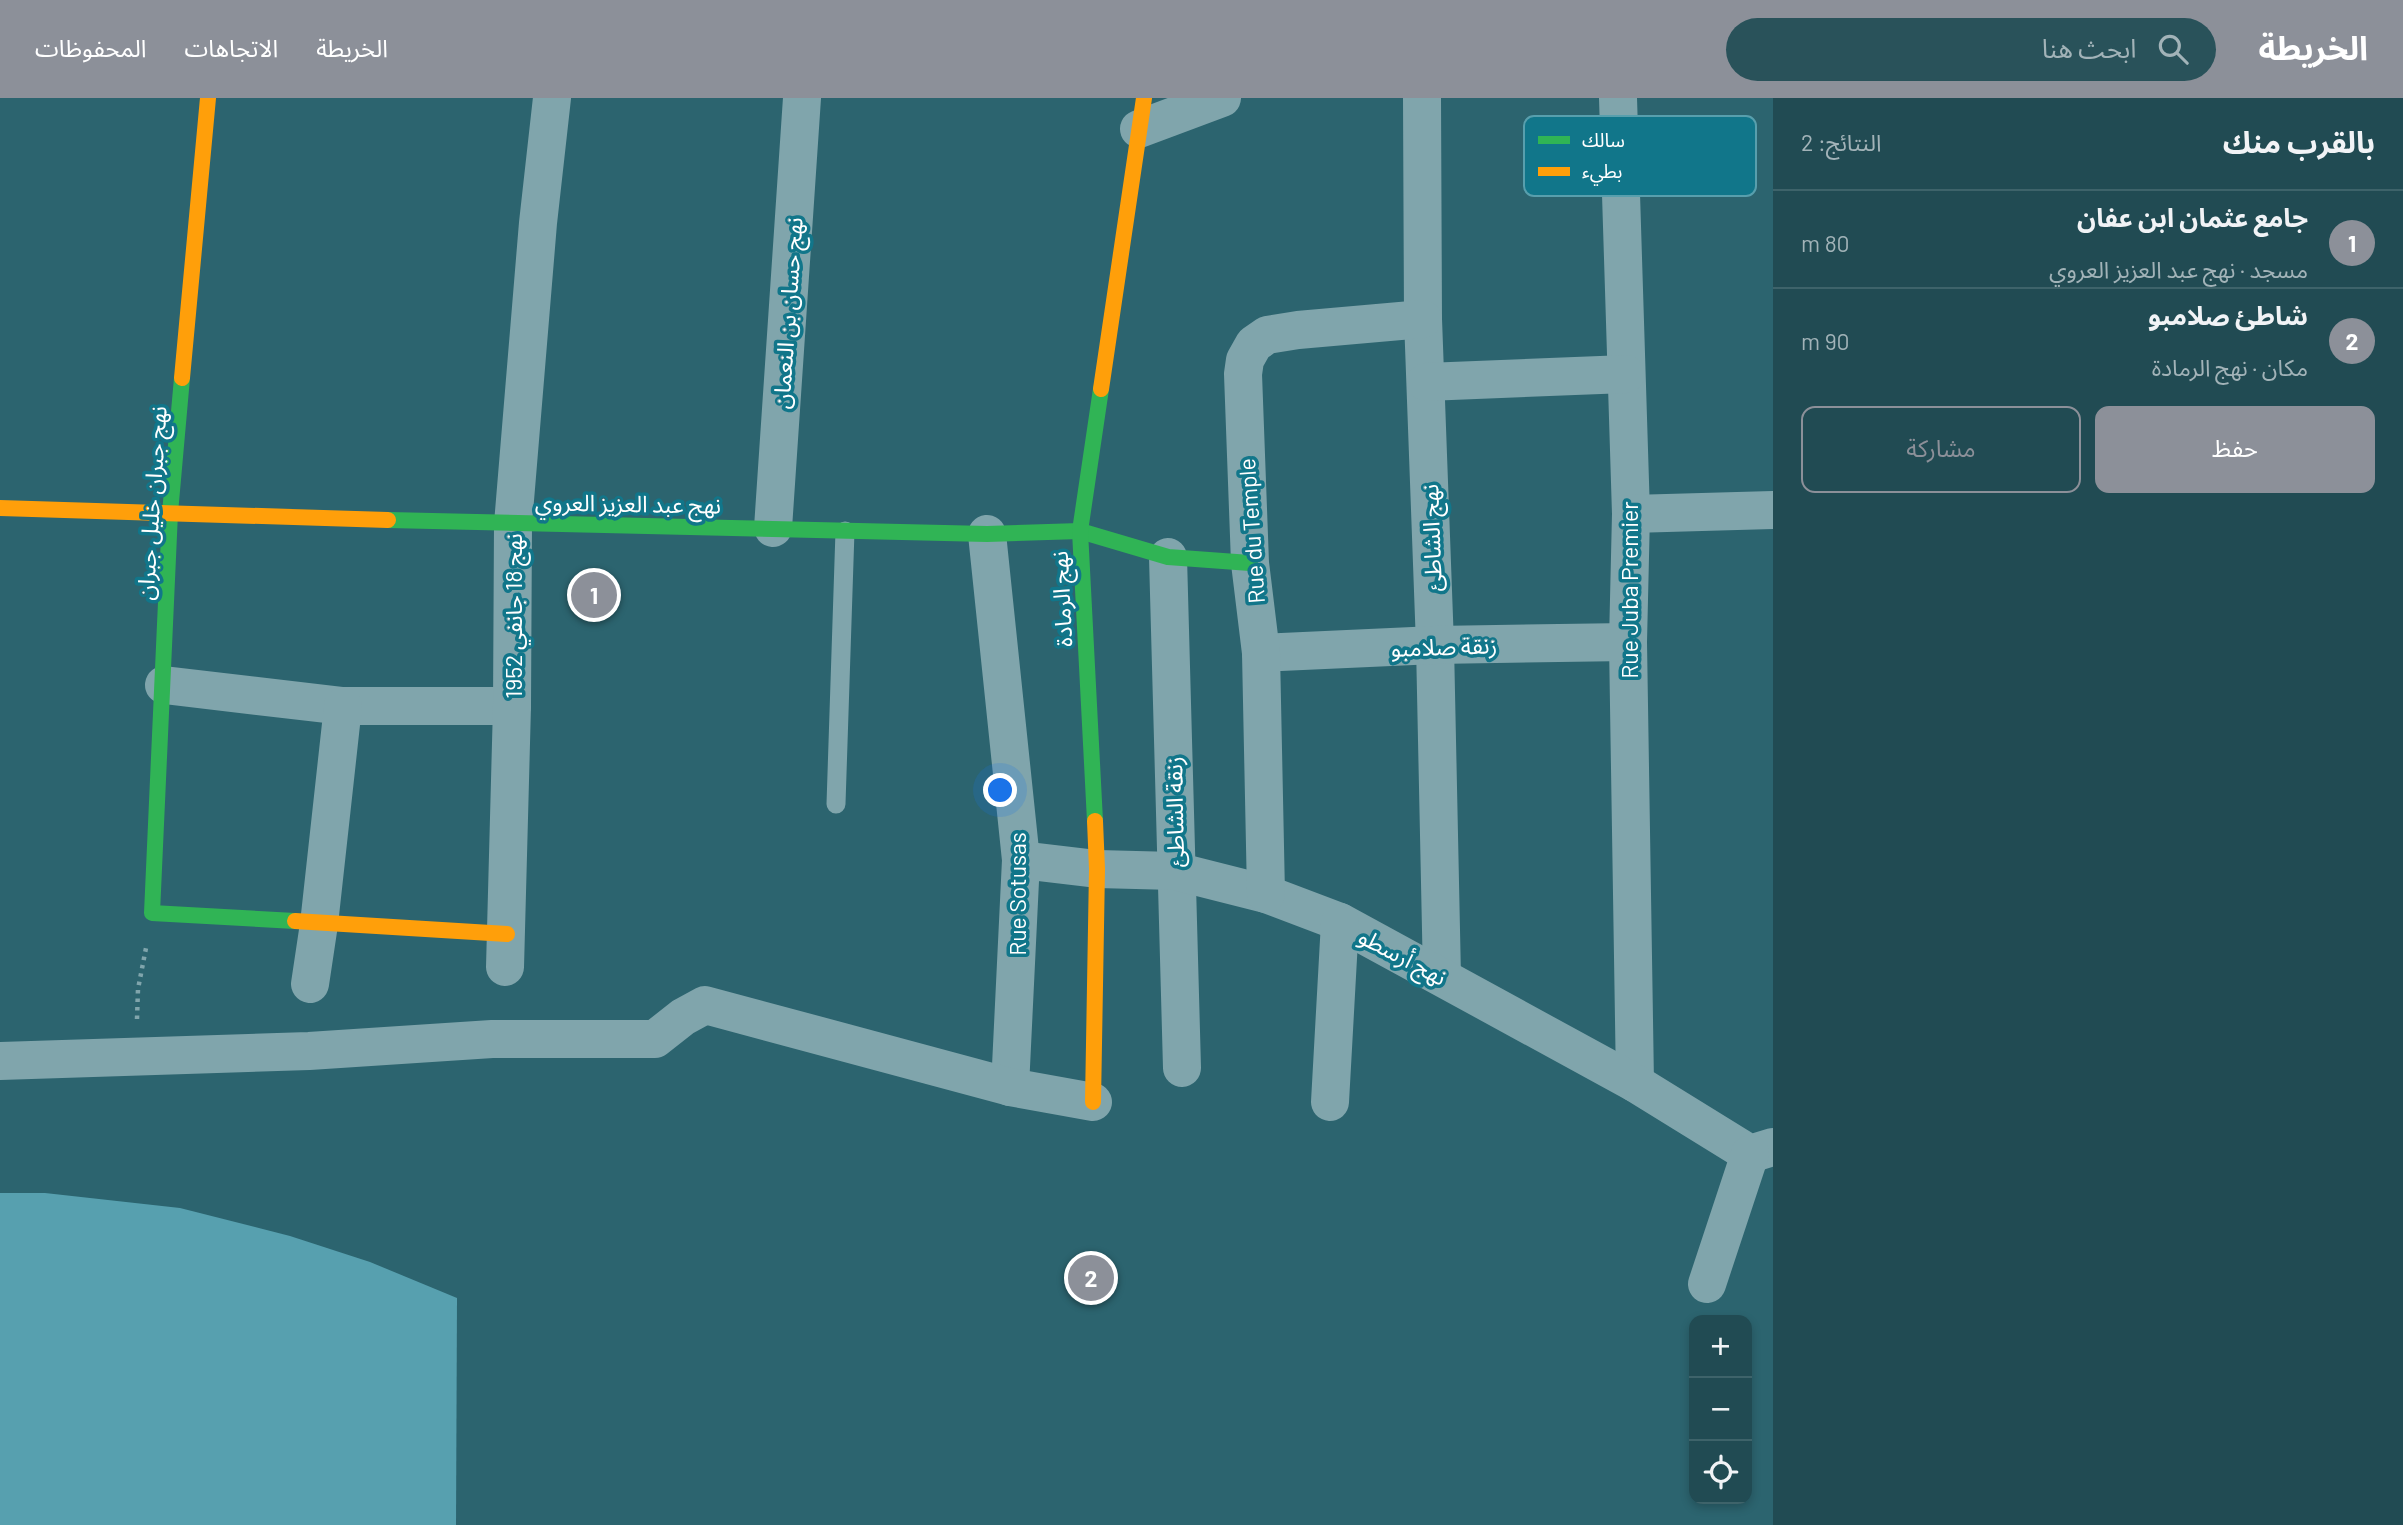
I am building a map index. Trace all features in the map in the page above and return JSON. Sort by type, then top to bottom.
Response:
[{"type":"street","name":"نهج جبران خليل جبران","points":[[152,913],[170,513],[208,98]]},
{"type":"street","name":"نهج 18 جانفي 1952","points":[[506,951],[513,524],[538,223],[552,98]]},
{"type":"street","name":"نهج حسان بن النعمان","points":[[773,527],[802,98]]},
{"type":"street","points":[[1141,114],[1222,98]]},
{"type":"street","name":"نهج الشاطئ","points":[[1422,98],[1423,319],[1435,645],[1442,977]]},
{"type":"street","name":"Rue Juba Premier","points":[[1618,98],[1619,116]]},
{"type":"street","name":"نهج الرمادة","points":[[1094,1102],[1097,869],[1080,531],[1141,114]]},
{"type":"street","name":"Rue Juba Premier","points":[[1621,196],[1631,514],[1628,642],[1635,1083]]},
{"type":"street","name":"Rue du Temple","points":[[1266,894],[1261,653],[1250,563],[1243,374],[1245,360],[1254,344],[1267,335],[1423,319]]},
{"type":"street","points":[[1426,382],[1626,374]]},
{"type":"street","name":"نهج عبد العزيز العروي","points":[[0,508],[513,524],[773,527],[987,534],[1080,531],[1168,557],[1250,563]]},
{"type":"street","points":[[1631,514],[1773,510]]},
{"type":"street","name":"Rue Sotusas","points":[[987,534],[1021,860],[1010,1087]]},
{"type":"street","name":"زنقة الشاطئ","points":[[1168,557],[1182,1068]]},
{"type":"street","name":"زنقة صلامبو","points":[[1261,653],[1435,645],[1628,642]]},
{"type":"street","points":[[164,685],[343,706],[512,706]]},
{"type":"street","points":[[310,984],[343,706]]},
{"type":"street","name":"نهج أرسطو","points":[[1021,860],[1097,869],[1175,871],[1266,894],[1339,922],[1761,1150],[1707,1284]]},
{"type":"street","points":[[152,913],[304,921],[506,951]]},
{"type":"street","points":[[1330,1102],[1339,922]]},
{"type":"street","points":[[0,1061],[309,1051],[492,1039],[655,1038],[683,1017],[705,1005],[1010,1087],[1094,1102]]},
{"type":"lane","points":[[836,804],[845,531]]},
{"type":"path","points":[[136,1058],[138,989],[152,913]]},
{"type":"water","points":[[0,1193],[45,1193],[180,1208],[290,1236],[370,1262],[457,1298],[456,1525],[0,1525]]},
{"type":"traffic: fast","points":[[182,378],[170,513],[152,913],[295,921]]},
{"type":"traffic: fast","points":[[1095,821],[1080,531],[1101,389]]},
{"type":"traffic: fast","points":[[388,520],[987,534],[1080,531],[1168,557],[1250,563]]},
{"type":"traffic: slow","points":[[182,378],[208,98]]},
{"type":"traffic: slow","points":[[1101,389],[1144,98]]},
{"type":"traffic: slow","points":[[0,508],[388,520]]},
{"type":"traffic: slow","points":[[1093,1102],[1097,869],[1095,821]]},
{"type":"traffic: slow","points":[[295,921],[507,934]]},
{"type":"place","name":"جامع عثمان ابن عفان","points":[[594,595]]},
{"type":"place","name":"شاطئ صلامبو","points":[[1091,1278]]}]
